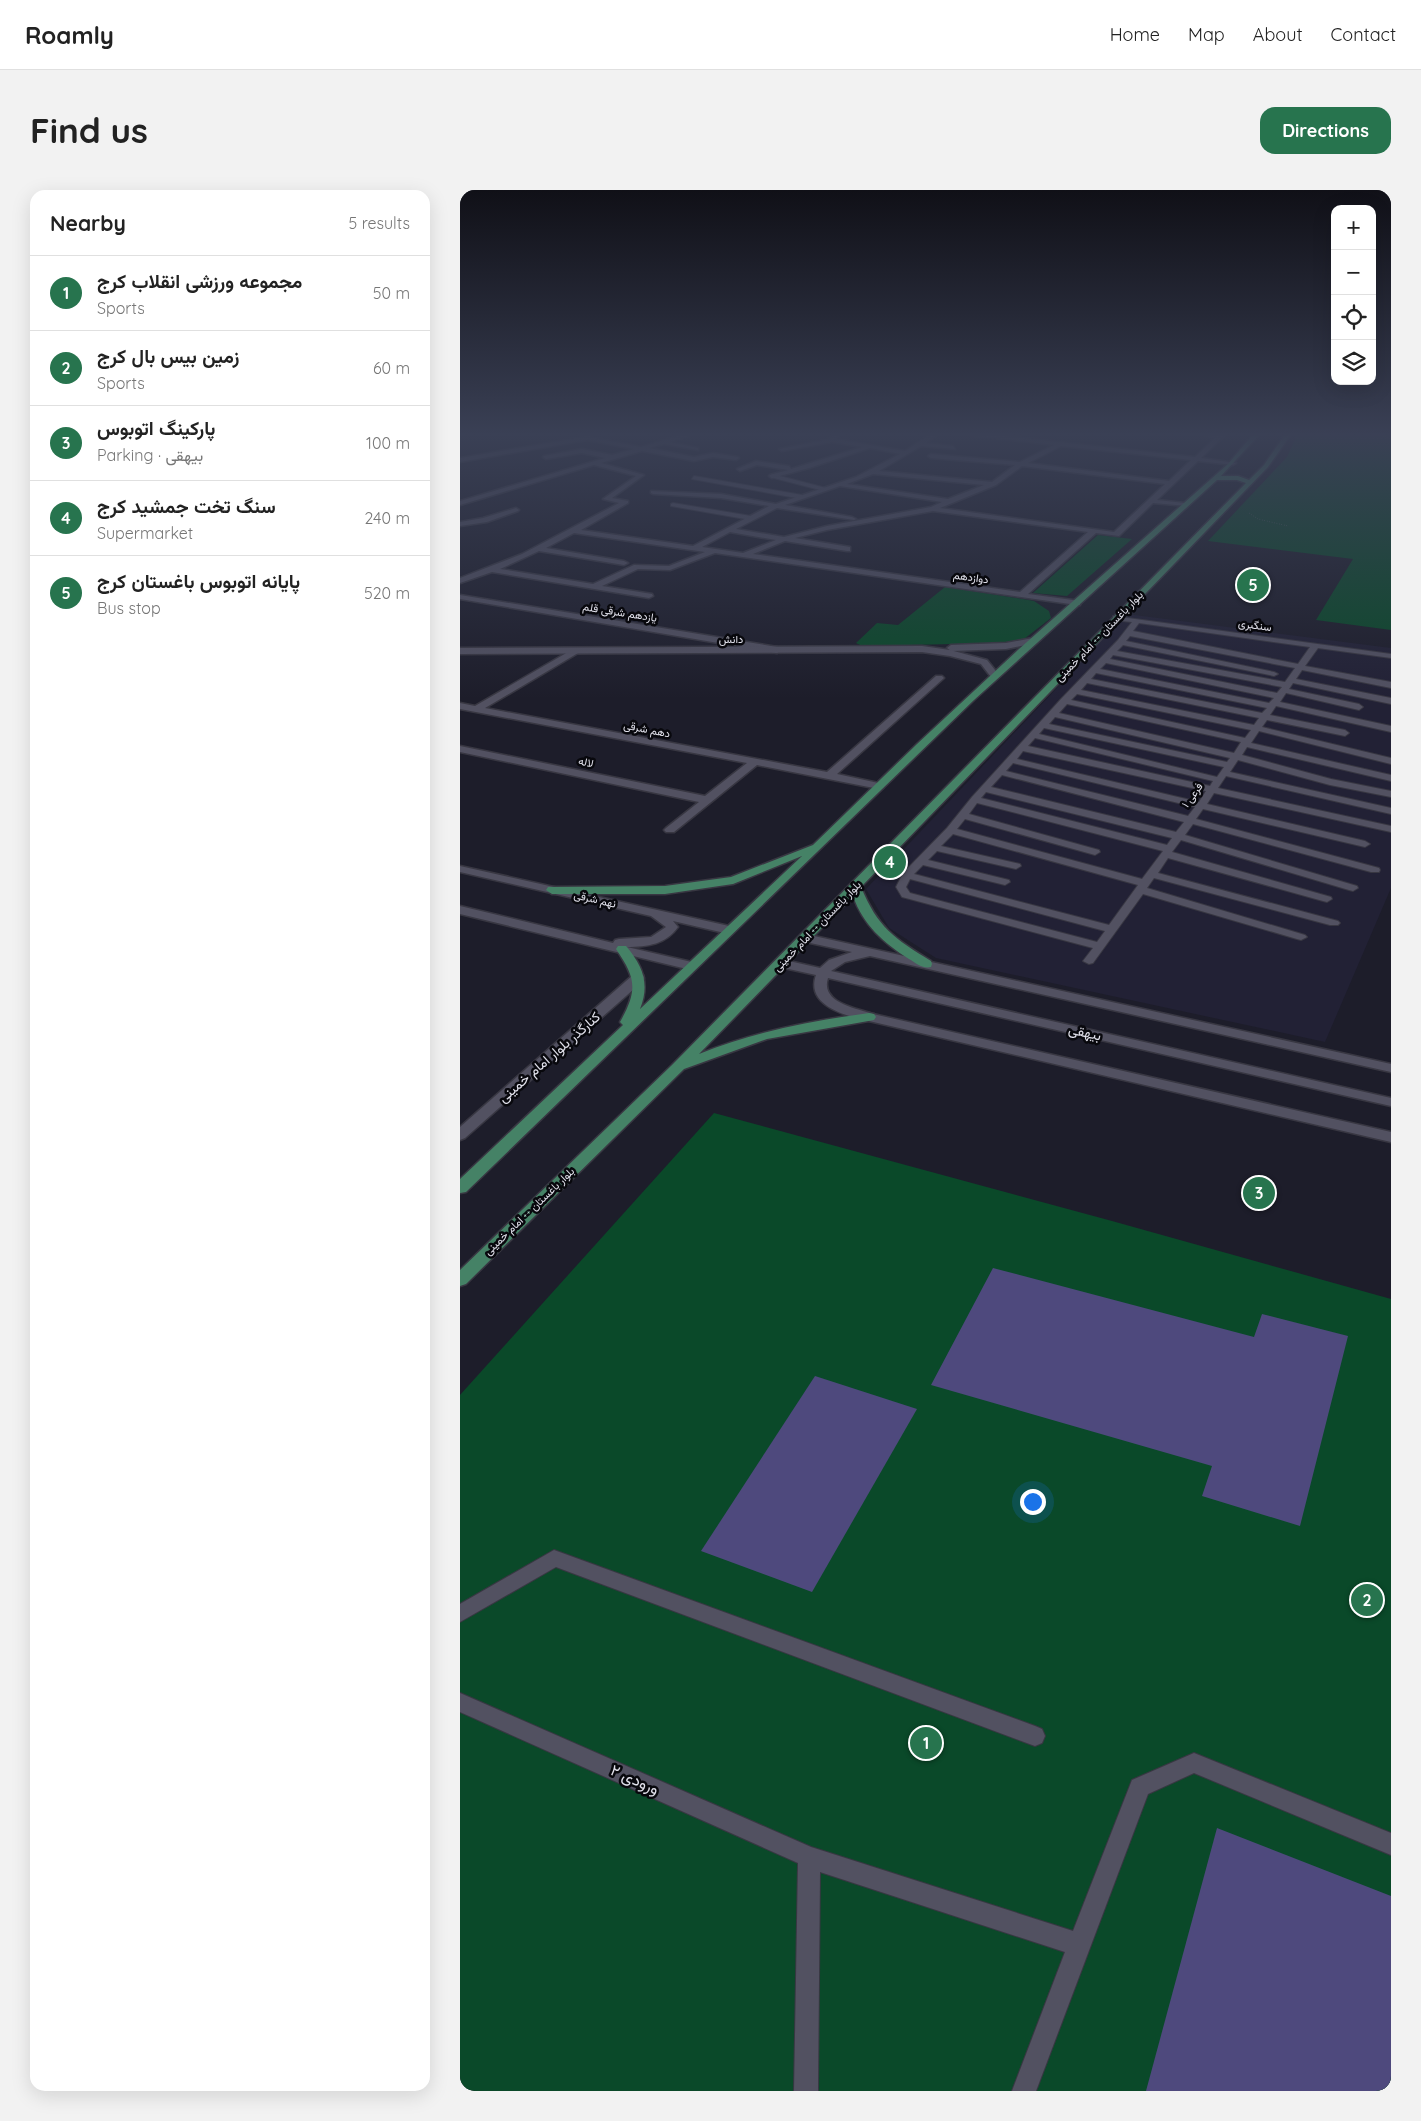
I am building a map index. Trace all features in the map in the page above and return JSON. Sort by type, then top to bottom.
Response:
[{"type":"main road","points":[[460,1188],[994,675],[1167,522]]},
{"type":"main road","name":"بلوار باغستان -- امام خمینی","points":[[460,1280],[676,1068],[805,938],[1210,522]]},
{"type":"main road","points":[[552,890],[665,890],[733,880],[820,844]]},
{"type":"main road","points":[[855,886],[866,912],[880,930],[896,944],[926,964]]},
{"type":"main road","points":[[622,949],[632,960],[638,972],[640,988],[637,1003],[622,1033]]},
{"type":"main road","points":[[676,1068],[728,1047],[762,1036],[869,1018]]},
{"type":"main road","points":[[460,1264],[482,1257]]},
{"type":"street","points":[[460,524],[474,522]]},
{"type":"street","points":[[460,581],[494,570],[591,522]]},
{"type":"street","points":[[694,548],[744,522]]},
{"type":"street","points":[[743,555],[784,539],[860,522]]},
{"type":"street","points":[[1026,522],[1116,534],[1129,522]]},
{"type":"street","points":[[729,530],[847,549]]},
{"type":"street","name":"دوازدهم","points":[[574,531],[1077,603]]},
{"type":"street","points":[[1022,595],[1094,531]]},
{"type":"street","points":[[537,549],[624,562]]},
{"type":"street","points":[[593,587],[637,567],[670,568],[714,551]]},
{"type":"street","points":[[494,570],[649,596]]},
{"type":"street","name":"دوازدهم","points":[[1036,597],[1073,595],[1095,587]]},
{"type":"street","name":"یازدهم شرقی قلم","points":[[460,597],[776,650]]},
{"type":"street","points":[[1036,597],[1056,604],[1061,608],[1059,618]]},
{"type":"street","points":[[922,648],[1006,646],[1033,641]]},
{"type":"street","name":"دانش","points":[[460,651],[922,648],[984,662],[994,675]]},
{"type":"street","points":[[476,709],[575,651]]},
{"type":"street","points":[[829,776],[939,678]]},
{"type":"street","name":"دهم شرقی","points":[[462,708],[476,709],[878,786]]},
{"type":"street","name":"لاله","points":[[460,749],[707,800]]},
{"type":"street","points":[[670,830],[755,762]]},
{"type":"street","name":"نهم شرقی","points":[[460,869],[729,930]]},
{"type":"street","points":[[460,910],[691,966]]},
{"type":"street","points":[[597,944],[650,942],[667,935],[672,927],[666,920],[655,913]]},
{"type":"street","points":[[805,938],[1391,1068]]},
{"type":"street","points":[[872,952],[840,960],[824,972],[820,989],[823,996],[839,1007],[869,1018],[1391,1137]]},
{"type":"street","name":"بیهقی","points":[[780,963],[1391,1102]]},
{"type":"street","name":"کنارگذر بلوار امام خمینی","points":[[460,1135],[638,978]]},
{"type":"lane","name":"سنگبری","points":[[1116,618],[1314,647],[1391,656]]},
{"type":"lane","points":[[1100,946],[906,895],[901,887],[907,875],[951,830],[975,799],[1064,701],[1121,642],[1137,621]]},
{"type":"lane","points":[[1129,633],[1391,685]]},
{"type":"lane","points":[[1121,642],[1282,691],[1391,729]]},
{"type":"lane","points":[[1314,647],[1391,662]]},
{"type":"lane","name":"۱ فرعی","points":[[1089,961],[1314,647]]},
{"type":"lane","points":[[1111,652],[1359,707]]},
{"type":"lane","points":[[1104,660],[1282,691]]},
{"type":"lane","points":[[1095,670],[1391,702]]},
{"type":"lane","points":[[1086,680],[1344,733]]},
{"type":"lane","points":[[1075,691],[1256,728],[1391,761]]},
{"type":"lane","points":[[1064,701],[1246,742],[1391,778]]},
{"type":"lane","points":[[1053,714],[1227,768]]},
{"type":"lane","points":[[1042,725],[1227,768],[1391,812]]},
{"type":"lane","points":[[1033,735],[1227,768],[1322,780],[1391,794]]},
{"type":"lane","points":[[1022,748],[1391,829]]},
{"type":"lane","points":[[1011,760],[1365,844]]},
{"type":"lane","points":[[1000,772],[1190,820],[1375,870]]},
{"type":"lane","points":[[984,789],[1178,836],[1353,888]]},
{"type":"lane","points":[[975,799],[1328,899]]},
{"type":"lane","points":[[963,815],[1094,852]]},
{"type":"lane","points":[[951,830],[1141,886],[1301,937]]},
{"type":"lane","points":[[934,847],[1016,866]]},
{"type":"lane","points":[[921,861],[1004,882]]},
{"type":"lane","points":[[1151,874],[1334,923]]},
{"type":"lane","points":[[907,875],[1112,929]]},
{"type":"lane","points":[[460,1614],[554,1558],[1035,1736]]},
{"type":"lane","name":"ورودی ۲","points":[[460,1702],[809,1857],[1079,1945]]},
{"type":"lane","points":[[1024,2091],[1140,1787],[1194,1763],[1391,1844]]},
{"type":"lane","points":[[806,2091],[809,1857]]},
{"type":"path","points":[[1270,522],[1288,526]]},
{"type":"shaded area","points":[[1127,614],[1391,648],[1391,888],[1325,1042],[936,958],[889,928],[866,889]]},
{"type":"green space","points":[[1226,522],[1391,522],[1391,630],[1316,620],[1353,559],[1208,541]]},
{"type":"green space","points":[[1098,535],[1132,539],[1067,596],[1033,593]]},
{"type":"green space","points":[[945,587],[1034,601],[1049,611],[1051,618],[1024,639],[999,643],[862,646],[856,643],[877,623],[898,625]]},
{"type":"green space","points":[[714,1113],[1391,1299],[1391,2091],[460,2091],[460,1395]]},
{"type":"building","points":[[993,1268],[1254,1337],[1262,1314],[1348,1336],[1300,1526],[1202,1496],[1212,1466],[931,1385]]},
{"type":"building","points":[[815,1376],[917,1409],[812,1592],[701,1551]]},
{"type":"building","points":[[1217,1828],[1391,1896],[1391,2091],[1146,2091]]},
{"type":"place","name":"پایانه اتوبوس باغستان کرج","points":[[1253,585]]},
{"type":"place","name":"سنگ تخت جمشید کرج","points":[[890,862]]},
{"type":"place","name":"پارکینگ اتوبوس","points":[[1259,1193]]},
{"type":"place","name":"زمین بیس بال کرج","points":[[1367,1600]]},
{"type":"place","name":"مجموعه ورزشی انقلاب کرج","points":[[926,1743]]}]
